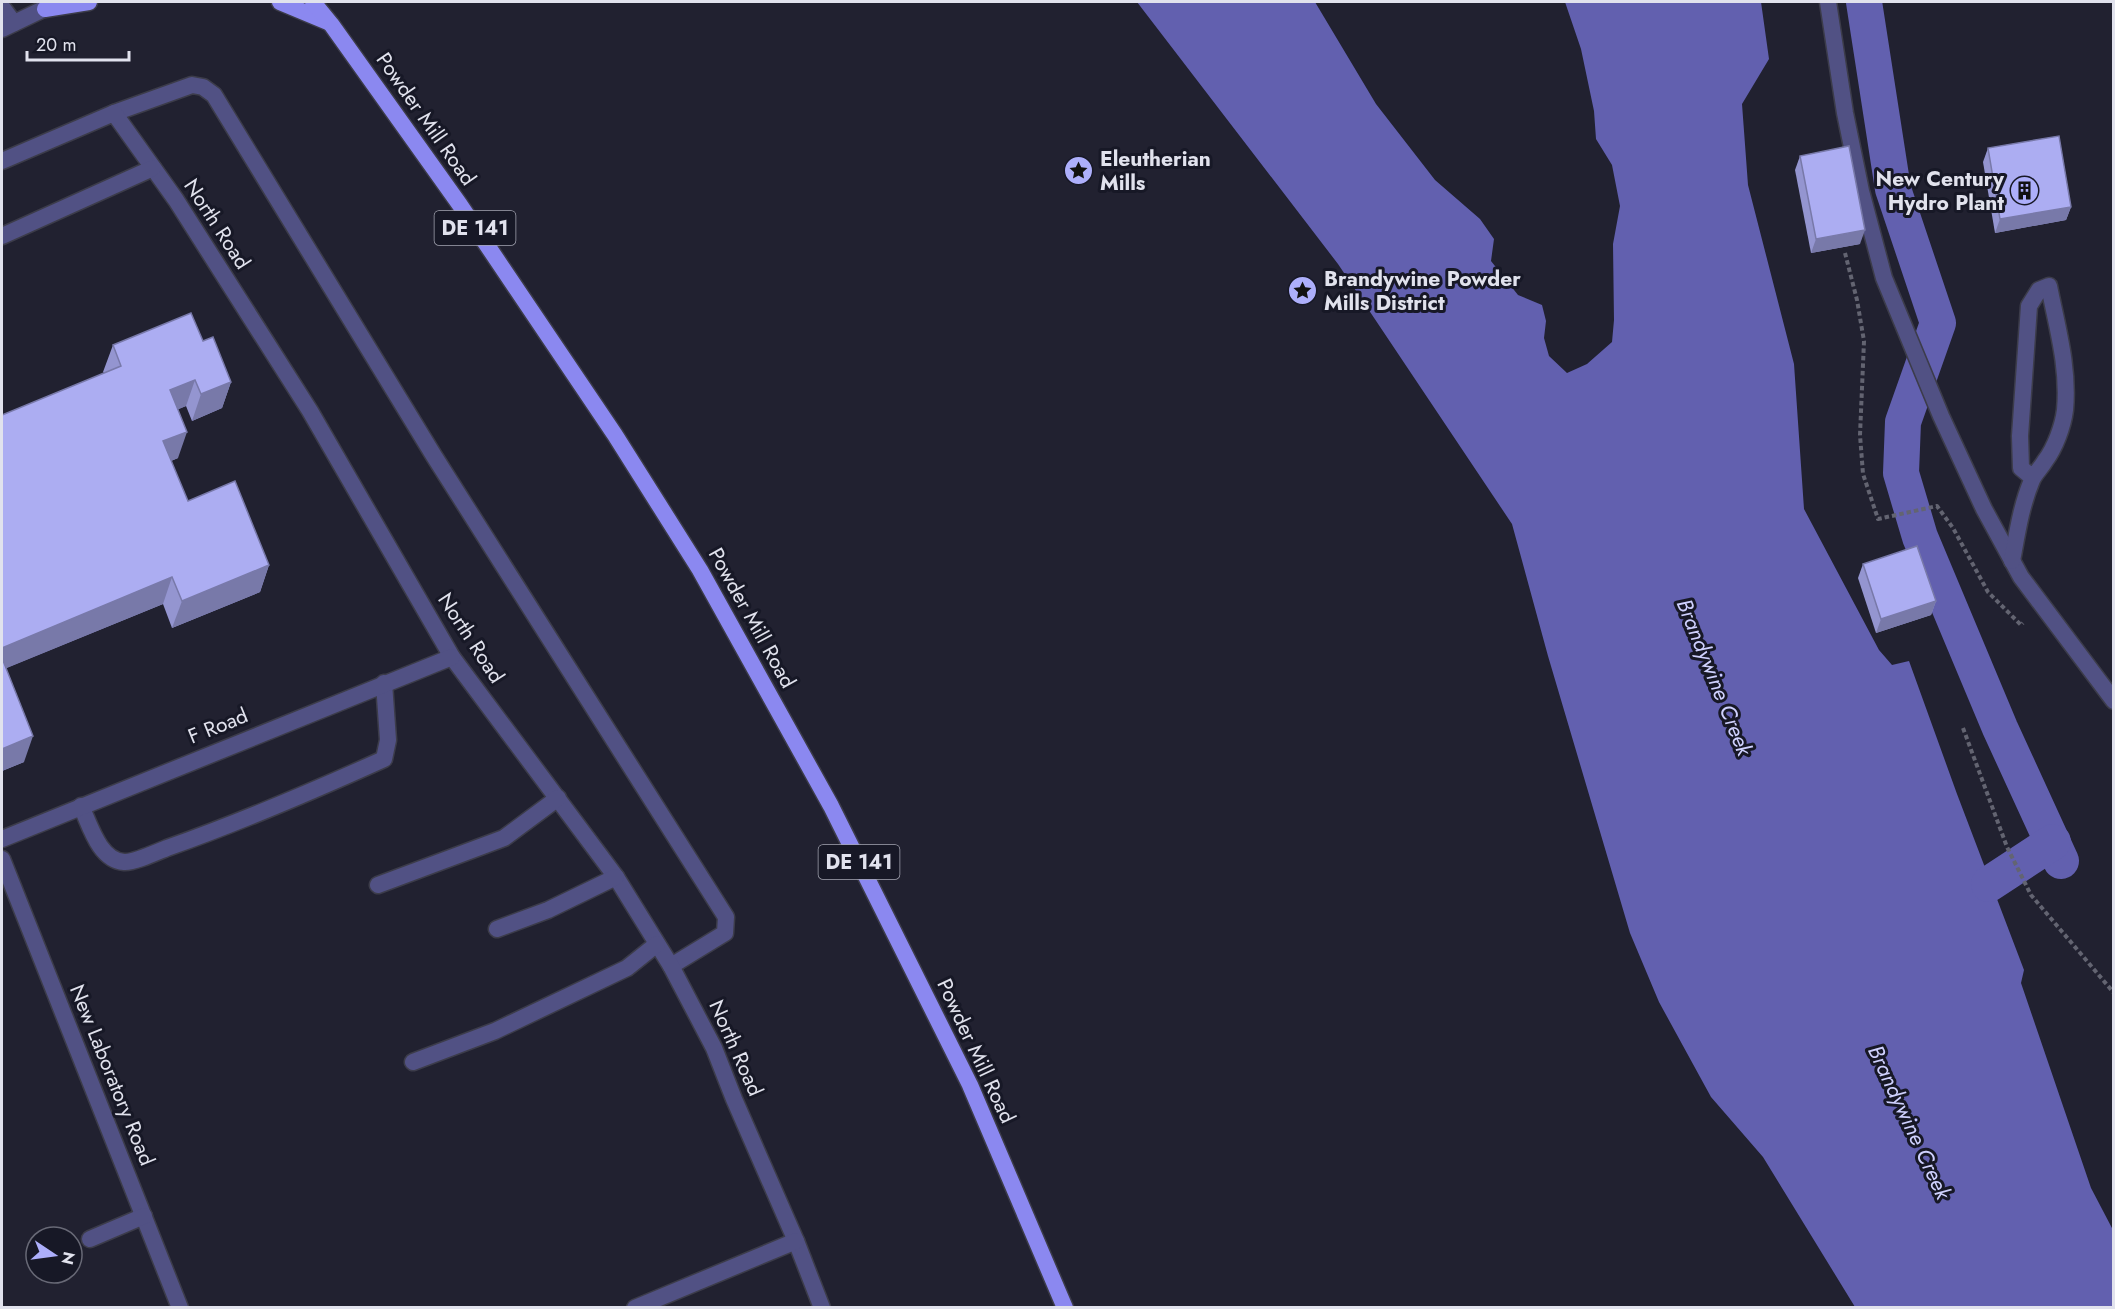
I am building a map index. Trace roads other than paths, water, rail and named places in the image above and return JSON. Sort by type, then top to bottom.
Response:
[{"type":"highway","points":[[52,5],[89,2]]},
{"type":"highway","points":[[280,2],[331,24]]},
{"type":"highway","name":"Powder Mill Road","points":[[313,2],[331,24],[499,262],[615,435],[700,570],[831,806],[970,1084],[1065,1308]]},
{"type":"highway","name":"DE 141","points":[[324,2],[331,24]]},
{"type":"lane","points":[[1828,2],[1845,113],[1861,191],[1884,278],[1941,416],[1984,509],[2012,561],[2021,577],[2114,701]]},
{"type":"lane","points":[[2,7],[8,26],[52,5]]},
{"type":"lane","points":[[2,161],[114,112],[192,85],[203,87],[214,95],[434,456],[726,917],[725,933],[671,966]]},
{"type":"lane","name":"North Road","points":[[114,112],[176,200],[310,411],[452,657],[616,877],[671,966],[714,1048],[822,1308]]},
{"type":"lane","points":[[2,236],[153,168]]},
{"type":"lane","points":[[2012,561],[2020,515],[2033,478],[2047,459],[2065,411],[2065,368],[2049,286],[2039,290],[2029,306],[2019,436],[2021,468],[2033,478]]},
{"type":"lane","name":"F Road","points":[[2,839],[452,657]]},
{"type":"lane","points":[[81,806],[98,843],[113,859],[126,863],[322,788],[384,759],[388,740],[384,683]]},
{"type":"lane","points":[[378,885],[504,838],[558,798]]},
{"type":"lane","name":"New Laboratory Road","points":[[2,859],[180,1308]]},
{"type":"lane","points":[[497,929],[548,910],[616,877]]},
{"type":"lane","points":[[413,1062],[495,1031],[627,968],[657,944]]},
{"type":"lane","points":[[90,1239],[144,1216]]},
{"type":"lane","points":[[635,1308],[796,1241]]},
{"type":"water","name":"Brandywine Creek","points":[[1137,2],[1315,2],[1376,104],[1435,180],[1480,219],[1494,239],[1491,261],[1518,295],[1542,305],[1546,321],[1544,338],[1549,356],[1567,373],[1587,364],[1612,342],[1613,244],[1620,206],[1612,165],[1596,139],[1594,111],[1581,49],[1565,2],[1761,2],[1769,59],[1742,104],[1748,185],[1794,364],[1804,509],[1879,650],[1892,665],[1909,661],[2024,970],[2021,983],[2091,1188],[2113,1230],[2113,1307],[1855,1307],[1763,1157],[1711,1097],[1659,1002],[1630,933],[1548,656],[1512,524],[1338,264]]},
{"type":"waterway","points":[[1864,2],[1893,189],[1938,323],[1903,422],[1901,473],[1920,537],[2000,728],[2061,861]]},
{"type":"waterway","points":[[1989,884],[2053,842]]},
{"type":"place","name":"Eleutherian Mills","points":[[1079,171]]},
{"type":"place","name":"New Century Hydro Plant","points":[[2025,191]]},
{"type":"place","name":"Brandywine Powder Mills District","points":[[1303,291]]}]
